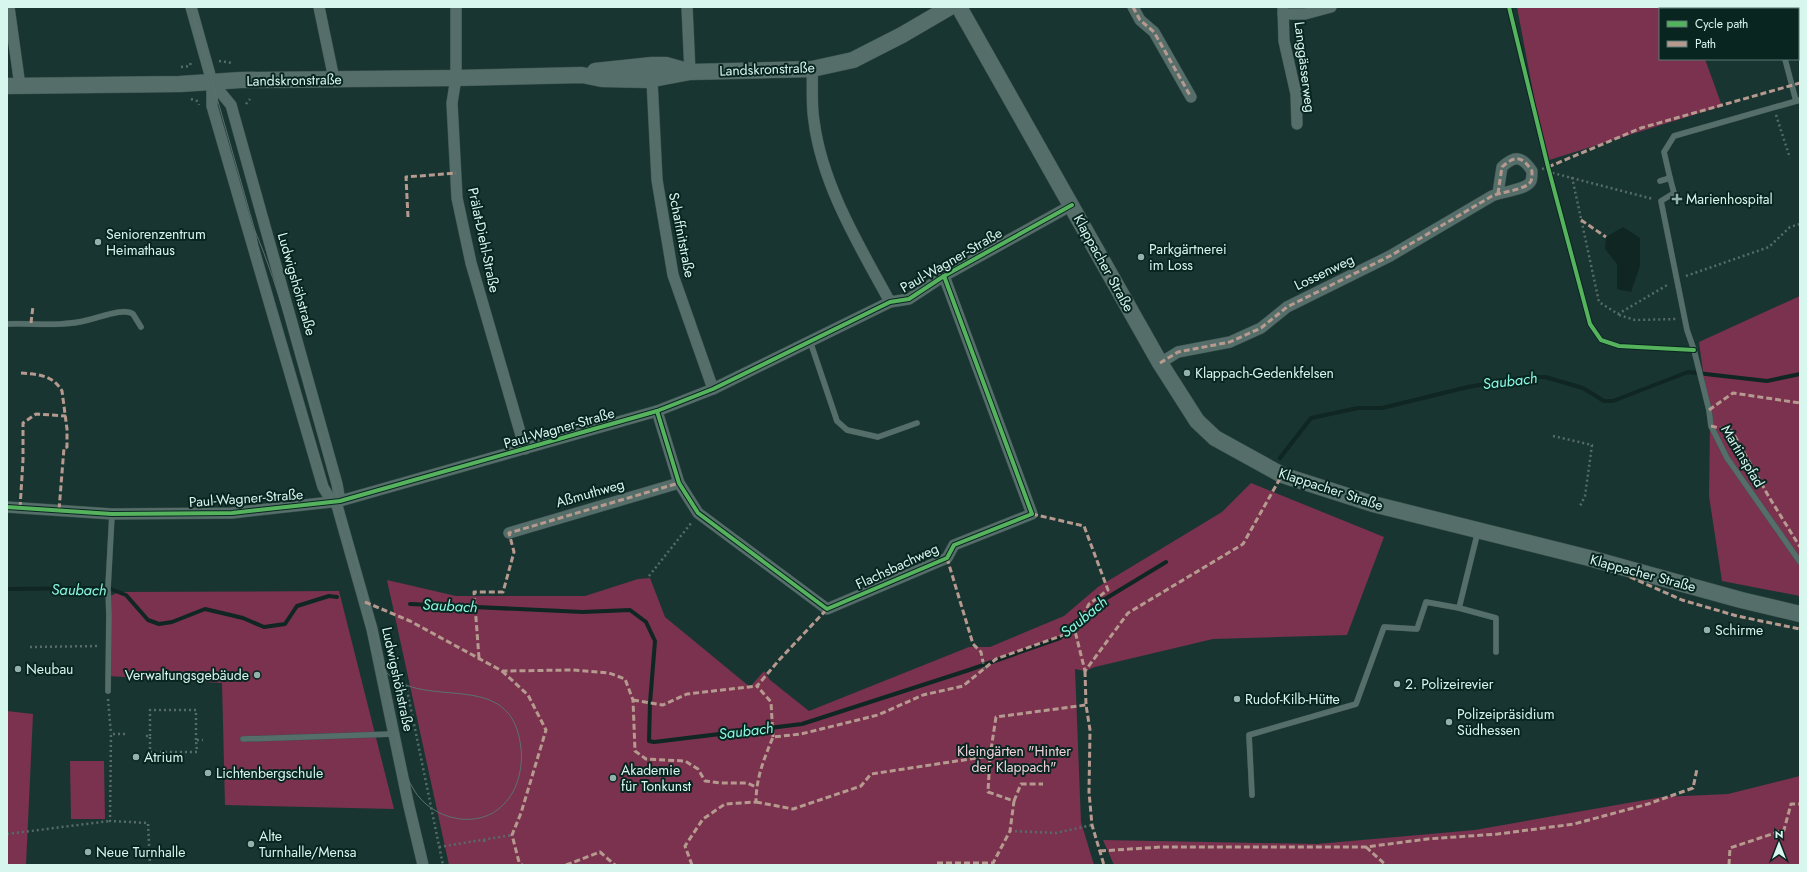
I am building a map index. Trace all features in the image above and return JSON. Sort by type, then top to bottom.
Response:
[{"type":"main road","name":"Landskronstraße","points":[[582,74],[602,78],[652,80],[690,72],[812,69],[854,60],[902,35],[950,7]]},
{"type":"main road","name":"Klappacher Straße","points":[[959,7],[1160,363],[1188,408],[1204,429],[1214,438],[1282,475],[1373,504],[1596,560],[1741,600],[1800,614]]},
{"type":"main road","name":"Landskronstraße","points":[[13,86],[212,82],[241,80],[456,78],[582,74],[601,69],[652,65],[666,65],[690,72]]},
{"type":"street","points":[[9,7],[13,86]]},
{"type":"street","name":"Ludwigshöhstraße","points":[[191,7],[212,82],[212,106],[231,176],[323,487],[336,502]]},
{"type":"street","points":[[319,7],[334,79]]},
{"type":"street","name":"Prälat-Diehl-Straße","points":[[456,7],[456,78],[452,103],[457,198],[471,263],[525,449]]},
{"type":"street","points":[[687,7],[690,72]]},
{"type":"street","points":[[1133,7],[1140,20],[1154,32],[1191,97]]},
{"type":"street","name":"Langgässerweg","points":[[1297,124],[1296,94],[1284,41],[1283,10],[1305,14],[1330,7]]},
{"type":"street","points":[[812,69],[814,121],[822,157],[844,217],[890,302]]},
{"type":"street","name":"Schaffnitstraße","points":[[652,80],[657,180],[673,275],[713,389]]},
{"type":"street","name":"Ludwigshöhstraße","points":[[212,82],[231,105],[337,484],[336,502],[372,629],[393,734],[423,865]]},
{"type":"street","name":"Lossenweg","points":[[1160,363],[1178,352],[1230,342],[1261,328],[1287,307],[1390,256],[1498,193]]},
{"type":"street","name":"Paul-Wagner-Straße","points":[[7,507],[112,514],[232,513],[336,502],[525,449],[657,411],[713,389],[890,302],[910,299],[944,276],[1072,205]]},
{"type":"street","name":"Flachsbachweg","points":[[657,411],[679,483],[698,513],[827,609],[947,558],[954,545],[1032,514],[944,276]]},
{"type":"street","name":"Aßmuthweg","points":[[509,533],[679,483]]},
{"type":"lane","points":[[1661,201],[1674,193],[1664,152],[1674,136],[1798,101],[1785,60]]},
{"type":"lane","points":[[1660,181],[1670,178]]},
{"type":"lane","name":"Martinspfad","points":[[1661,201],[1676,279],[1709,410],[1711,426],[1727,458],[1800,562]]},
{"type":"lane","points":[[7,324],[65,324],[125,311],[133,314],[141,328]]},
{"type":"lane","points":[[810,341],[837,421],[846,430],[878,436],[917,422]]},
{"type":"lane","points":[[108,691],[108,588],[112,514]]},
{"type":"lane","points":[[1459,608],[1478,531]]},
{"type":"lane","points":[[1252,795],[1249,735],[1356,704],[1384,627],[1417,629],[1426,602],[1459,608],[1496,618],[1496,652]]},
{"type":"lane","points":[[243,739],[393,734]]},
{"type":"path","points":[[181,67],[190,66],[191,61]]},
{"type":"path","points":[[218,61],[232,63]]},
{"type":"path","points":[[186,98],[197,100],[200,107]]},
{"type":"path","points":[[246,104],[250,99]]},
{"type":"path","points":[[1773,107],[1790,158]]},
{"type":"path","points":[[1548,167],[1549,172],[1661,201]]},
{"type":"path","points":[[1572,178],[1599,302],[1618,314],[1635,320],[1685,319]]},
{"type":"path","points":[[1676,279],[1769,247],[1790,227],[1800,224]]},
{"type":"path","points":[[1618,314],[1667,286]]},
{"type":"path","points":[[1552,436],[1592,445],[1585,496],[1580,506]]},
{"type":"path","points":[[649,576],[698,513]]},
{"type":"path","points":[[30,647],[108,646]]},
{"type":"path","points":[[984,662],[984,668]]},
{"type":"path","points":[[406,685],[443,865]]},
{"type":"path","points":[[109,708],[111,734],[110,821]]},
{"type":"path","points":[[150,710],[196,710],[196,740],[196,752],[150,752],[150,710]]},
{"type":"path","points":[[111,734],[125,734]]},
{"type":"path","points":[[196,740],[203,740]]},
{"type":"path","points":[[7,834],[110,821],[148,823],[150,865]]},
{"type":"path","points":[[1010,831],[1056,833],[1092,825]]},
{"type":"path","points":[[439,848],[512,835]]},
{"type":"path","points":[[484,840],[485,845]]},
{"type":"green space","points":[[1517,7],[1768,7],[1659,8],[1659,60],[1705,60],[1722,106],[1546,161]]},
{"type":"green space","points":[[1800,296],[1800,596],[1722,581],[1709,496],[1710,422],[1699,342]]},
{"type":"green space","name":"Kleingärten \"Hinter der Klappach\"","points":[[1251,483],[1384,537],[1347,635],[1213,639],[1095,667],[1085,671],[1075,669],[1081,822],[1094,865],[449,865],[387,580],[456,596],[585,596],[638,579],[650,578],[665,617],[750,687],[764,671],[770,680],[809,711],[969,647],[990,647],[1064,616],[1098,587],[1222,512]]},
{"type":"green space","points":[[339,591],[394,809],[225,805],[222,683],[108,676],[108,597],[119,592]]},
{"type":"green space","points":[[7,711],[33,714],[26,865],[7,865]]},
{"type":"green space","points":[[70,761],[104,761],[105,819],[71,819]]},
{"type":"green space","points":[[1800,776],[1800,865],[1114,865],[1103,840],[1317,844],[1475,830],[1662,797],[1728,794]]},
{"type":"water","points":[[1623,227],[1640,238],[1640,266],[1631,292],[1617,289],[1617,264],[1605,249],[1606,237]]},
{"type":"waterway","name":"Saubach","points":[[1280,458],[1311,418],[1358,408],[1382,408],[1468,387],[1528,377],[1545,377],[1583,388],[1604,401],[1613,401],[1688,372],[1767,381],[1800,374]]},
{"type":"waterway","name":"Saubach","points":[[410,604],[583,612],[630,610],[646,622],[655,641],[650,703],[649,741],[654,742],[802,724],[969,670],[1060,638],[1100,602],[1166,562]]},
{"type":"waterway","name":"Saubach","points":[[7,589],[108,588],[126,595],[148,620],[159,624],[172,622],[205,609],[243,618],[264,627],[285,624],[297,606],[329,596],[337,597]]},
{"type":"tram line","points":[[191,7],[255,231],[261,266],[361,597],[372,647],[380,665],[386,672],[403,684],[422,690],[465,694],[485,698],[502,707],[514,723],[521,748],[521,763],[516,785],[513,792],[504,804],[494,812],[482,817],[469,819],[456,818],[444,815],[432,809],[414,790],[407,776],[400,752],[395,728],[385,676],[383,665],[381,654],[377,634],[372,615],[288,326],[273,278],[255,231]]},
{"type":"marked path","points":[[1133,7],[1140,20],[1154,32],[1191,97]]},
{"type":"marked path","points":[[1548,167],[1641,128],[1800,83]]},
{"type":"marked path","points":[[1160,363],[1178,352],[1230,342],[1261,328],[1287,307],[1390,256],[1492,196],[1524,187],[1531,181],[1532,173],[1525,162],[1515,159],[1511,160],[1502,167],[1498,193]]},
{"type":"marked path","points":[[408,217],[406,177],[456,173]]},
{"type":"marked path","points":[[1581,220],[1606,237]]},
{"type":"marked path","points":[[31,323],[33,306]]},
{"type":"marked path","points":[[21,373],[44,376],[54,382],[62,391],[67,429],[67,447],[64,448],[59,510]]},
{"type":"marked path","points":[[1709,410],[1733,393],[1800,403]]},
{"type":"marked path","points":[[20,508],[23,460],[23,423],[36,414],[66,416]]},
{"type":"marked path","points":[[1711,426],[1732,431],[1769,497],[1800,547]]},
{"type":"marked path","points":[[692,865],[685,846],[703,819],[725,804],[756,802],[759,777],[773,737],[801,734],[878,715],[923,695],[963,686],[996,659],[1075,631],[1085,671],[1128,613],[1243,544],[1282,475]]},
{"type":"marked path","points":[[479,658],[474,592],[503,592],[514,552],[509,533],[679,483]]},
{"type":"marked path","points":[[1032,514],[1084,526],[1108,590],[1089,604],[1075,631]]},
{"type":"marked path","points":[[947,558],[973,644],[981,652],[983,662]]},
{"type":"marked path","points":[[1630,577],[1682,600],[1737,616],[1800,629]]},
{"type":"marked path","points":[[365,602],[410,621],[502,671],[573,670],[609,673],[625,679],[633,700],[635,751],[646,759],[685,761],[698,769],[705,781],[721,783],[747,783],[756,787]]},
{"type":"marked path","points":[[773,737],[771,702],[757,686],[827,609]]},
{"type":"marked path","points":[[502,671],[528,695],[546,730],[521,813],[512,835],[519,862],[522,865]]},
{"type":"marked path","points":[[1085,671],[1086,705],[1090,730],[1089,792],[1092,825],[1104,865]]},
{"type":"marked path","points":[[633,700],[663,705],[687,694],[757,686]]},
{"type":"marked path","points":[[756,802],[793,809],[861,786],[871,774],[990,756],[996,717],[1086,705]]},
{"type":"marked path","points":[[990,756],[988,792],[1014,801],[1010,831],[992,865]]},
{"type":"marked path","points":[[1100,851],[1161,847],[1366,847],[1427,839],[1498,834],[1574,824],[1648,804],[1693,788],[1697,769]]},
{"type":"marked path","points":[[1014,801],[1021,784],[1043,784]]},
{"type":"marked path","points":[[1729,865],[1730,848],[1784,830],[1791,804],[1800,804]]},
{"type":"marked path","points":[[1366,847],[1386,865]]},
{"type":"marked path","points":[[566,865],[600,852],[615,865]]},
{"type":"marked path","points":[[937,863],[992,863]]},
{"type":"cycle path","points":[[1509,7],[1548,167],[1590,324],[1601,340],[1619,346],[1694,350]]},
{"type":"cycle path","points":[[7,507],[112,514],[232,513],[340,501],[657,411],[713,389],[890,302],[909,299],[944,276],[1072,205]]},
{"type":"cycle path","points":[[657,411],[679,483],[698,513],[827,609],[947,558],[954,545],[1032,514],[944,276]]},
{"type":"place","name":"Marienhospital","points":[[1677,199]]},
{"type":"place","name":"Seniorenzentrum Heimathaus","points":[[98,242]]},
{"type":"place","name":"Parkgärtnerei im Loss","points":[[1141,257]]},
{"type":"place","name":"Klappach-Gedenkfelsen","points":[[1187,373]]},
{"type":"place","name":"Schirme","points":[[1707,630]]},
{"type":"place","name":"Neubau","points":[[18,669]]},
{"type":"place","name":"Verwaltungsgebäude","points":[[257,675]]},
{"type":"place","name":"2. Polizeirevier","points":[[1397,684]]},
{"type":"place","name":"Rudof-Kilb-Hütte","points":[[1237,699]]},
{"type":"place","name":"Polizeipräsidium Südhessen","points":[[1449,722]]},
{"type":"place","name":"Atrium","points":[[136,757]]},
{"type":"place","name":"Lichtenbergschule","points":[[208,773]]},
{"type":"place","name":"Akademie für Tonkunst","points":[[613,778]]},
{"type":"place","name":"Alte Turnhalle/Mensa","points":[[251,844]]},
{"type":"place","name":"Neue Turnhalle","points":[[88,852]]}]
